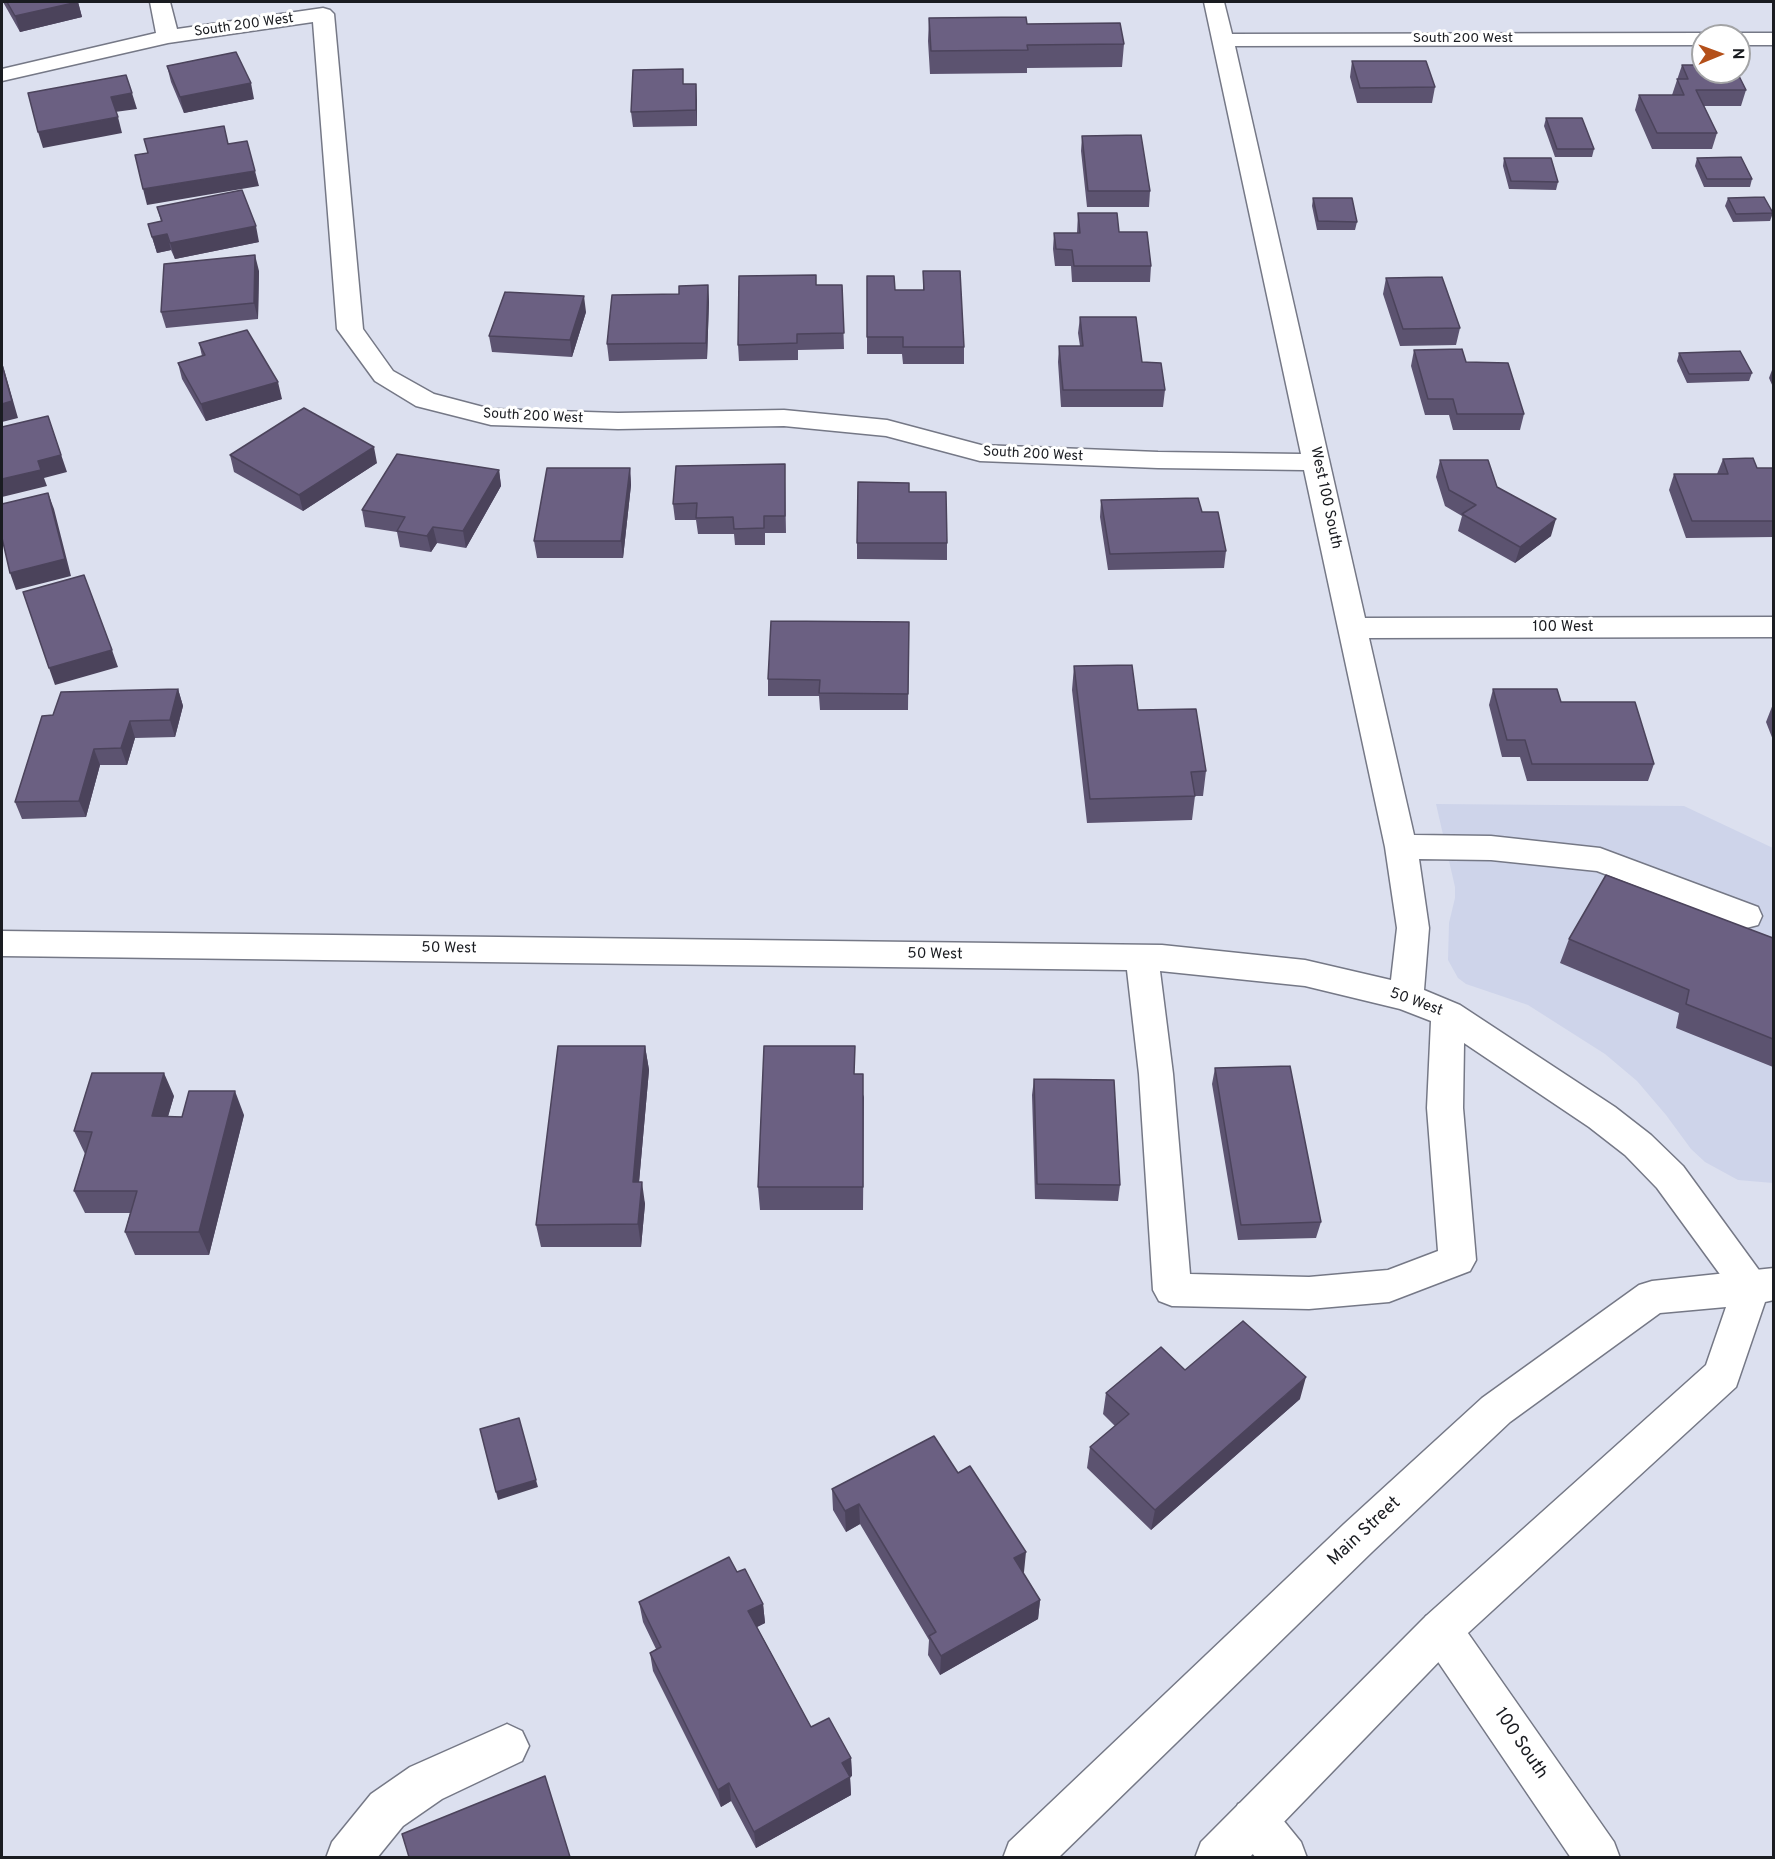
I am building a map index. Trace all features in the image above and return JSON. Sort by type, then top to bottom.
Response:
[{"type":"street","points":[[160,2],[168,37]]},
{"type":"street","name":"West 100 South","points":[[1214,2],[1401,847],[1413,928],[1406,997]]},
{"type":"street","name":"South 200 West","points":[[2,75],[168,37],[323,14],[350,329],[384,376],[425,400],[491,417],[618,421],[784,418],[887,428],[980,453],[1158,460],[1317,462]]},
{"type":"street","name":"South 200 West","points":[[1222,40],[1691,39]]},
{"type":"street","points":[[1751,39],[1773,39]]},
{"type":"street","name":"100 West","points":[[1353,628],[1773,627]]},
{"type":"street","points":[[1401,847],[1491,848],[1600,860],[1746,916]]},
{"type":"street","name":"50 West","points":[[2,944],[1142,958],[1305,973],[1406,997],[1448,1014],[1602,1117],[1638,1145],[1670,1177],[1762,1286]]},
{"type":"street","points":[[1142,958],[1156,1074],[1172,1290],[1309,1293],[1389,1286],[1458,1260],[1445,1108],[1448,1014]]},
{"type":"street","points":[[1217,1857],[1441,1630],[1722,1374],[1762,1286]]},
{"type":"street","name":"Main Street","points":[[1025,1857],[1350,1546],[1496,1410],[1652,1297],[1762,1286]]},
{"type":"street","name":"100 South","points":[[1441,1630],[1598,1857]]},
{"type":"street","points":[[348,1857],[387,1810],[426,1783],[507,1746]]},
{"type":"street","points":[[1254,1820],[1285,1857]]},
{"type":"shaded area","points":[[1436,804],[1684,806],[1773,848],[1773,1183],[1738,1180],[1705,1162],[1691,1149],[1637,1081],[1605,1054],[1528,1005],[1466,984],[1458,978],[1448,960],[1449,923],[1455,898],[1455,887]]},
{"type":"building","points":[[7,2],[78,2],[15,16]]},
{"type":"building","points":[[1026,17],[1027,24],[1120,23],[1124,44],[1027,45],[1028,50],[931,51],[929,18]]},
{"type":"building","points":[[236,52],[251,83],[180,97],[167,66]]},
{"type":"building","points":[[1352,61],[1426,61],[1435,87],[1360,88]]},
{"type":"building","points":[[1682,65],[1691,65],[1691,84],[1743,84],[1746,90],[1696,90],[1717,133],[1657,133],[1639,95],[1684,95],[1677,79],[1688,79]]},
{"type":"building","points":[[683,69],[683,84],[696,84],[696,110],[631,112],[633,70]]},
{"type":"building","points":[[126,75],[132,93],[111,97],[118,117],[38,132],[28,93]]},
{"type":"building","points":[[1546,118],[1582,118],[1594,149],[1557,149]]},
{"type":"building","points":[[224,126],[228,144],[247,141],[255,171],[143,189],[135,155],[148,153],[144,139]]},
{"type":"building","points":[[1141,135],[1150,191],[1088,191],[1082,136]]},
{"type":"building","points":[[1741,157],[1752,179],[1707,179],[1697,158]]},
{"type":"building","points":[[1504,158],[1551,158],[1558,182],[1511,181]]},
{"type":"building","points":[[242,190],[256,226],[170,243],[167,234],[152,237],[148,224],[162,221],[157,207]]},
{"type":"building","points":[[1764,197],[1773,213],[1736,214],[1728,198]]},
{"type":"building","points":[[1313,198],[1352,198],[1357,222],[1318,221]]},
{"type":"building","points":[[1078,213],[1117,213],[1119,232],[1147,232],[1151,266],[1074,266],[1072,250],[1056,249],[1054,233],[1080,233]]},
{"type":"building","points":[[255,255],[254,303],[161,312],[164,264]]},
{"type":"building","points":[[923,271],[960,271],[964,347],[903,347],[903,337],[867,337],[867,276],[894,276],[895,290],[924,290]]},
{"type":"building","points":[[816,275],[816,285],[842,285],[844,333],[797,334],[797,343],[738,345],[739,276]]},
{"type":"building","points":[[1442,277],[1460,328],[1403,329],[1386,278]]},
{"type":"building","points":[[708,285],[706,343],[607,344],[612,295],[679,294],[679,286]]},
{"type":"building","points":[[505,292],[584,296],[570,340],[489,336]]},
{"type":"building","points":[[1080,317],[1136,317],[1142,362],[1161,363],[1165,390],[1063,390],[1059,346],[1083,346]]},
{"type":"building","points":[[247,330],[278,382],[201,404],[178,363],[205,355],[199,343]]},
{"type":"building","points":[[1462,349],[1466,362],[1508,363],[1524,414],[1457,414],[1453,399],[1428,399],[1414,350]]},
{"type":"building","points":[[1740,351],[1752,373],[1689,374],[1679,353]]},
{"type":"building","points":[[2,365],[12,401],[2,404]]},
{"type":"building","points":[[304,408],[374,447],[299,495],[230,455]]},
{"type":"building","points":[[48,416],[61,455],[38,461],[41,470],[2,479],[2,427]]},
{"type":"building","points":[[397,454],[499,470],[463,531],[433,527],[427,536],[397,531],[405,517],[362,510]]},
{"type":"building","points":[[1753,458],[1757,468],[1773,468],[1773,521],[1692,521],[1674,474],[1728,474],[1723,459]]},
{"type":"building","points":[[1440,460],[1488,460],[1497,487],[1556,519],[1520,547],[1462,514],[1476,505],[1449,490]]},
{"type":"building","points":[[785,464],[785,516],[764,516],[764,528],[734,529],[733,517],[696,518],[697,503],[673,504],[676,466]]},
{"type":"building","points":[[547,468],[630,468],[621,541],[534,541]]},
{"type":"building","points":[[858,482],[909,483],[909,492],[946,492],[947,543],[857,543]]},
{"type":"building","points":[[48,493],[65,559],[10,573],[2,538],[2,504]]},
{"type":"building","points":[[1198,498],[1202,512],[1218,512],[1226,551],[1110,554],[1101,500]]},
{"type":"building","points":[[84,575],[112,650],[49,668],[23,592]]},
{"type":"building","points":[[771,621],[909,622],[908,694],[819,693],[820,680],[768,679]]},
{"type":"building","points":[[1132,665],[1138,710],[1196,709],[1206,771],[1191,772],[1195,796],[1090,799],[1074,666]]},
{"type":"building","points":[[178,689],[170,720],[130,721],[121,748],[94,749],[79,801],[15,802],[42,716],[53,715],[61,692]]},
{"type":"building","points":[[1493,689],[1557,689],[1561,702],[1635,702],[1654,764],[1532,764],[1525,740],[1507,740]]},
{"type":"building","points":[[1606,875],[1773,938],[1773,1039],[1686,1004],[1689,990],[1569,939]]},
{"type":"building","points":[[558,1046],[645,1046],[633,1182],[642,1182],[638,1224],[536,1225]]},
{"type":"building","points":[[764,1046],[855,1046],[854,1074],[863,1074],[863,1187],[758,1187]]},
{"type":"building","points":[[1290,1066],[1321,1222],[1241,1225],[1215,1068]]},
{"type":"building","points":[[92,1073],[164,1073],[152,1116],[182,1117],[189,1091],[235,1091],[199,1232],[125,1232],[137,1191],[74,1191],[92,1132],[74,1131]]},
{"type":"building","points":[[1034,1079],[1114,1080],[1120,1185],[1037,1184]]},
{"type":"building","points":[[1243,1321],[1306,1377],[1155,1510],[1090,1447],[1129,1414],[1106,1393],[1161,1347],[1185,1370]]},
{"type":"building","points":[[519,1418],[536,1480],[496,1492],[480,1429]]},
{"type":"building","points":[[934,1436],[958,1473],[970,1466],[1026,1552],[1014,1558],[1040,1600],[941,1656],[929,1636],[936,1632],[859,1504],[845,1511],[832,1489]]},
{"type":"building","points":[[729,1557],[737,1572],[745,1569],[763,1604],[748,1611],[811,1727],[829,1718],[851,1758],[842,1763],[850,1777],[754,1832],[729,1783],[718,1790],[650,1653],[661,1647],[639,1602]]},
{"type":"building","points":[[545,1776],[570,1857],[409,1857],[402,1834]]}]
